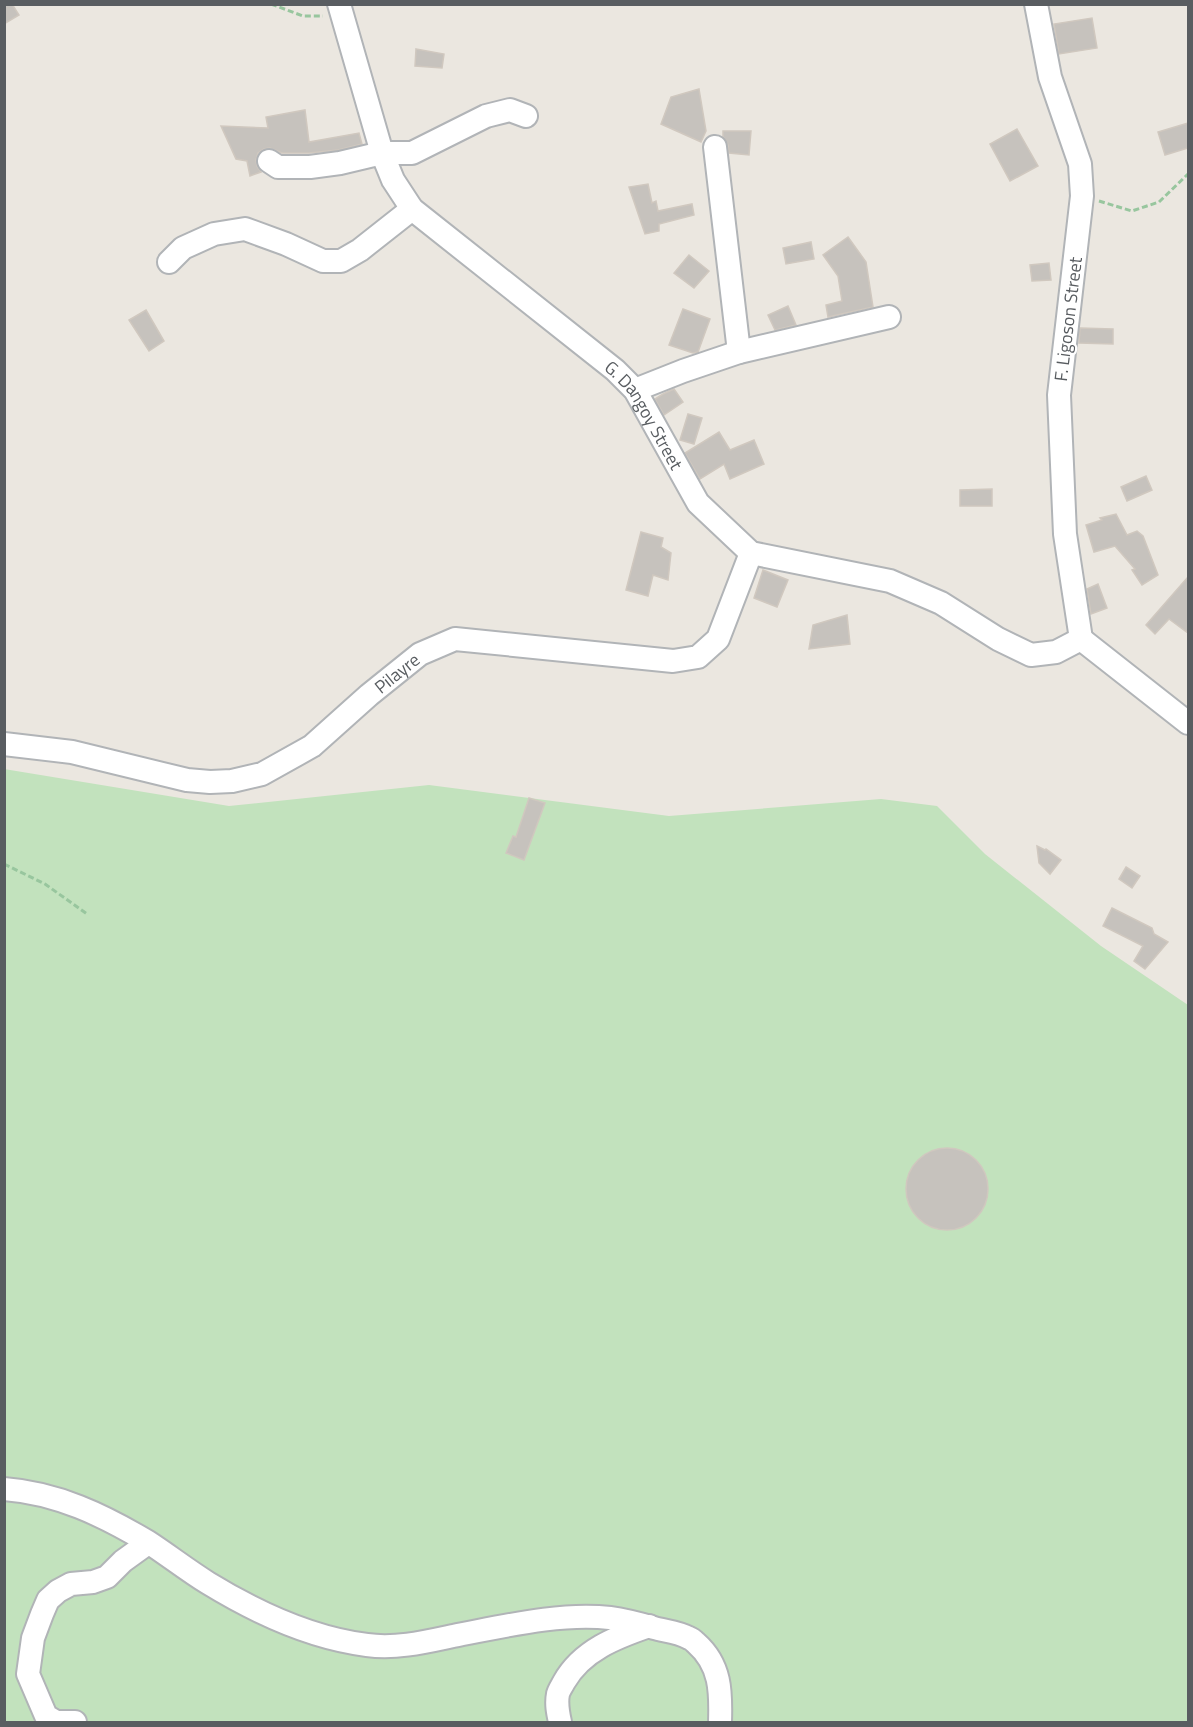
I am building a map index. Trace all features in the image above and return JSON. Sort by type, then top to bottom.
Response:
[{"type":"street","name":"F. Ligoson Street","points":[[1036,4],[1050,77],[1080,164],[1082,196],[1059,395],[1065,534],[1081,639]]},
{"type":"street","name":"G. Dangoy Street","points":[[341,10],[382,153],[393,180],[412,209],[615,370],[635,390],[698,503],[751,553]]},
{"type":"street","points":[[269,161],[278,167],[310,167],[382,153],[412,153],[486,116],[510,110],[526,116]]},
{"type":"street","points":[[715,147],[739,352]]},
{"type":"street","points":[[169,262],[183,248],[193,243],[214,234],[245,229],[323,261],[341,261],[360,250],[412,209]]},
{"type":"street","points":[[635,390],[739,352],[889,317]]},
{"type":"street","points":[[751,553],[890,581],[941,603],[998,639],[1031,655],[1056,652],[1081,639],[1188,723]]},
{"type":"street","name":"Pilayre","points":[[4,744],[72,752],[187,780],[232,781],[262,774],[312,746],[369,695],[420,654],[454,639],[673,661],[698,657],[718,639],[751,553]]},
{"type":"street","points":[[4,1489],[55,1498],[81,1507],[105,1518],[208,1582],[278,1621],[314,1633],[367,1645],[402,1646],[554,1619],[608,1618],[649,1626],[689,1638],[704,1651],[713,1663],[719,1684],[720,1722]]},
{"type":"street","points":[[75,1722],[56,1722],[46,1716],[28,1674],[33,1638],[42,1614],[48,1600],[58,1591],[71,1584],[107,1577],[123,1561],[148,1543]]},
{"type":"street","points":[[560,1722],[557,1706],[558,1693],[568,1675],[582,1659],[603,1644],[649,1626]]},
{"type":"path","points":[[271,4],[303,16],[341,10]]},
{"type":"path","points":[[1082,196],[1132,211],[1159,202],[1188,174]]},
{"type":"path","points":[[4,864],[45,885],[87,914]]},
{"type":"green space","points":[[4,769],[229,806],[429,785],[669,816],[881,799],[937,806],[985,854],[1101,946],[1188,1005],[1188,1722],[5,1722]]},
{"type":"building","points":[[4,4],[12,4],[19,15],[4,24]]},
{"type":"building","points":[[1092,18],[1097,48],[1059,54],[1054,24]]},
{"type":"building","points":[[416,49],[444,54],[442,68],[415,66]]},
{"type":"building","points":[[699,89],[706,131],[701,142],[661,124],[671,97]]},
{"type":"building","points":[[305,110],[309,142],[359,133],[362,144],[338,150],[309,153],[282,153],[270,148],[264,149],[258,153],[256,160],[261,172],[250,176],[247,161],[236,159],[221,126],[268,128],[266,117]]},
{"type":"building","points":[[1188,123],[1188,148],[1165,155],[1158,132]]},
{"type":"building","points":[[1017,129],[1038,166],[1010,181],[990,144]]},
{"type":"building","points":[[723,131],[751,131],[749,155],[729,153]]},
{"type":"building","points":[[648,184],[652,203],[656,201],[658,211],[692,204],[694,215],[659,224],[659,231],[645,234],[629,187]]},
{"type":"building","points":[[848,237],[866,262],[873,307],[828,317],[826,305],[842,301],[838,276],[823,255]]},
{"type":"building","points":[[811,242],[814,259],[786,264],[783,248]]},
{"type":"building","points":[[689,255],[709,271],[694,288],[674,273]]},
{"type":"building","points":[[1049,263],[1051,280],[1032,281],[1030,265]]},
{"type":"building","points":[[788,306],[796,325],[775,330],[768,315]]},
{"type":"building","points":[[683,309],[710,319],[698,352],[693,353],[669,345]]},
{"type":"building","points":[[146,310],[164,341],[149,351],[129,320]]},
{"type":"building","points":[[1080,328],[1113,329],[1113,344],[1079,343]]},
{"type":"building","points":[[674,389],[683,402],[664,415],[655,399]]},
{"type":"building","points":[[688,414],[702,418],[694,444],[680,440]]},
{"type":"building","points":[[719,432],[730,450],[754,440],[764,464],[730,479],[724,464],[700,479],[685,453]]},
{"type":"building","points":[[1146,476],[1152,490],[1127,501],[1121,487]]},
{"type":"building","points":[[992,489],[992,506],[960,506],[960,490]]},
{"type":"building","points":[[1116,514],[1127,535],[1137,531],[1143,536],[1158,575],[1142,585],[1132,570],[1135,569],[1115,546],[1094,552],[1086,525]]},
{"type":"building","points":[[641,532],[663,538],[661,547],[671,553],[668,580],[653,575],[648,596],[626,590]]},
{"type":"building","points":[[763,570],[788,580],[777,607],[754,598]]},
{"type":"building","points":[[1188,577],[1188,633],[1169,619],[1155,634],[1146,625]]},
{"type":"building","points":[[1098,584],[1107,608],[1091,614],[1087,589]]},
{"type":"building","points":[[847,615],[850,644],[809,649],[813,625]]},
{"type":"building","points":[[529,798],[545,803],[524,860],[506,853],[513,836],[516,837]]},
{"type":"building","points":[[1037,846],[1046,849],[1061,860],[1050,874],[1039,863]]},
{"type":"building","points":[[1126,867],[1140,876],[1132,888],[1119,879]]},
{"type":"building","points":[[1112,908],[1152,928],[1154,934],[1168,942],[1145,969],[1134,961],[1143,946],[1103,926]]},
{"type":"building","points":[[947,1148],[963,1151],[976,1160],[985,1173],[988,1189],[985,1205],[976,1218],[963,1227],[947,1230],[931,1227],[918,1218],[909,1205],[906,1189],[909,1173],[918,1160],[931,1151]]}]
